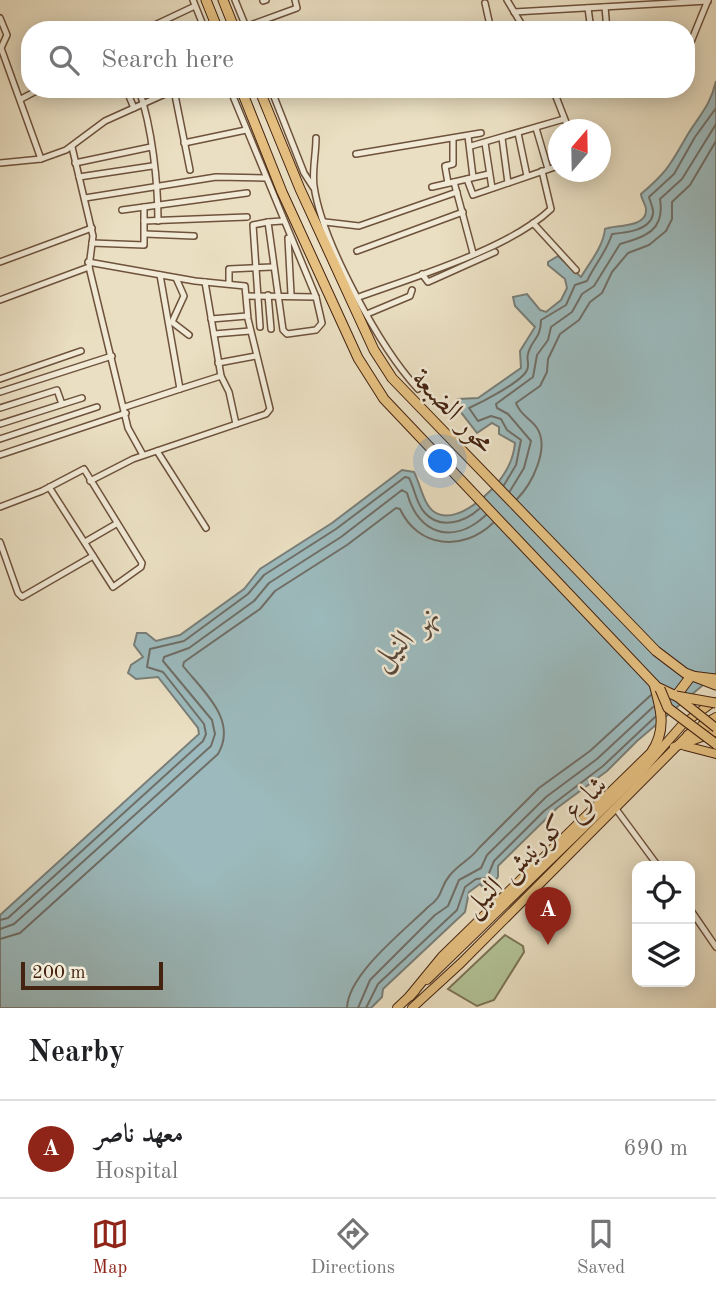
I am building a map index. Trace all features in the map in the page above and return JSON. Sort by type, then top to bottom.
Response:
[{"type":"highway","points":[[206,0],[214,21]]},
{"type":"highway","points":[[223,0],[231,21]]},
{"type":"highway","name":"محور الضبعة","points":[[245,98],[282,192],[358,358],[375,387],[393,410],[657,687]]},
{"type":"highway","name":"محور الضبعة","points":[[264,98],[328,251],[374,350],[392,379],[656,651],[691,676],[716,685]]},
{"type":"highway","points":[[676,696],[691,676],[716,679]]},
{"type":"highway","points":[[657,687],[676,696],[716,702]]},
{"type":"highway","points":[[657,687],[668,708],[716,744]]},
{"type":"highway","points":[[410,996],[473,926],[651,753],[660,739],[662,724],[657,687]]},
{"type":"highway","points":[[688,735],[698,733],[716,722]]},
{"type":"main road","name":"شارع كورنيش النيل","points":[[397,1008],[645,769],[716,693]]},
{"type":"main road","points":[[676,696],[716,730]]},
{"type":"main road","name":"شارع كورنيش النيل","points":[[699,710],[716,702]]},
{"type":"main road","name":"شارع كورنيش النيل","points":[[412,1008],[444,980],[688,735],[716,717]]},
{"type":"main road","name":"شارع كورنيش النيل","points":[[678,746],[716,730]]},
{"type":"main road","points":[[678,746],[708,749],[716,754]]},
{"type":"main road","points":[[454,955],[455,960],[461,963]]},
{"type":"main road","points":[[437,972],[442,973],[444,980]]},
{"type":"street","points":[[235,0],[243,21]]},
{"type":"street","points":[[507,0],[519,21]]},
{"type":"street","points":[[546,0],[547,9]]},
{"type":"street","points":[[514,12],[708,0],[695,30]]},
{"type":"street","points":[[161,21],[194,3],[201,21]]},
{"type":"street","points":[[260,21],[296,3]]},
{"type":"street","points":[[485,3],[489,21]]},
{"type":"street","points":[[605,7],[606,21]]},
{"type":"street","points":[[588,8],[590,21]]},
{"type":"street","points":[[0,19],[7,35],[0,46],[41,159]]},
{"type":"street","points":[[130,98],[134,108]]},
{"type":"street","points":[[142,98],[159,205],[158,220]]},
{"type":"street","points":[[0,163],[41,159],[72,147],[105,121],[156,98]]},
{"type":"street","points":[[175,98],[190,170]]},
{"type":"street","points":[[234,98],[282,221],[316,297],[321,317],[320,328],[287,334],[283,330],[268,222]]},
{"type":"street","points":[[274,98],[303,173],[315,189]]},
{"type":"street","points":[[556,98],[564,119]]},
{"type":"street","points":[[471,146],[548,124]]},
{"type":"street","points":[[359,298],[473,253],[533,223],[551,209],[536,128]]},
{"type":"street","points":[[184,142],[246,130]]},
{"type":"street","points":[[356,153],[481,133]]},
{"type":"street","points":[[518,133],[527,176]]},
{"type":"street","points":[[468,136],[471,146],[470,178],[473,195],[548,169]]},
{"type":"street","points":[[316,138],[315,189],[325,222],[367,314],[396,365],[418,389]]},
{"type":"street","points":[[453,138],[453,164],[445,165],[457,192],[473,253]]},
{"type":"street","points":[[502,138],[508,183]]},
{"type":"street","points":[[485,143],[492,188]]},
{"type":"street","points":[[72,147],[92,228],[88,264],[130,434],[143,455]]},
{"type":"street","points":[[75,163],[150,147]]},
{"type":"street","points":[[79,177],[152,166]]},
{"type":"street","points":[[432,187],[489,174]]},
{"type":"street","points":[[85,198],[216,177],[265,178]]},
{"type":"street","points":[[325,222],[359,226],[457,192]]},
{"type":"street","points":[[122,210],[247,194]]},
{"type":"street","points":[[92,243],[142,246],[145,234],[144,207]]},
{"type":"street","points":[[357,251],[463,212]]},
{"type":"street","points":[[144,221],[247,217]]},
{"type":"street","points":[[260,327],[253,225],[282,221]]},
{"type":"street","points":[[533,223],[576,270]]},
{"type":"street","points":[[0,262],[92,228]]},
{"type":"street","points":[[145,234],[194,236]]},
{"type":"street","points":[[288,234],[291,295]]},
{"type":"street","points":[[422,274],[428,282],[495,252]]},
{"type":"street","points":[[0,300],[88,264],[245,286],[250,331],[270,410],[115,466],[90,481]]},
{"type":"street","points":[[229,283],[229,270],[273,267]]},
{"type":"street","points":[[160,275],[180,389]]},
{"type":"street","points":[[176,278],[184,296],[172,322],[190,335]]},
{"type":"street","points":[[205,282],[218,363],[229,392],[236,424]]},
{"type":"street","points":[[367,314],[410,296],[412,290]]},
{"type":"street","points":[[268,295],[271,329]]},
{"type":"street","points":[[247,296],[316,297]]},
{"type":"street","points":[[211,319],[247,316]]},
{"type":"street","points":[[214,334],[250,331]]},
{"type":"street","points":[[0,379],[80,351]]},
{"type":"street","points":[[0,392],[112,356]]},
{"type":"street","points":[[218,363],[256,356]]},
{"type":"street","points":[[0,455],[221,376]]},
{"type":"street","points":[[0,408],[57,390],[62,404]]},
{"type":"street","points":[[0,424],[82,398]]},
{"type":"street","points":[[0,439],[97,407]]},
{"type":"street","points":[[157,451],[206,527]]},
{"type":"street","points":[[0,506],[49,487],[83,469],[142,563],[141,567],[114,588],[49,487]]},
{"type":"street","points":[[85,542],[116,524]]},
{"type":"street","points":[[0,542],[18,593],[22,597],[93,556]]},
{"type":"street","points":[[616,809],[654,861]]},
{"type":"street","points":[[695,916],[716,947]]},
{"type":"green space","points":[[505,935],[523,946],[524,952],[494,1000],[477,1006],[448,989]]},
{"type":"water","name":"نهر النيل","points":[[716,81],[716,674],[637,741],[607,771],[557,808],[498,866],[498,877],[486,891],[480,884],[469,892],[465,912],[383,989],[382,997],[371,1008],[0,1008],[0,915],[199,734],[198,728],[158,677],[136,679],[128,673],[131,665],[143,657],[134,645],[137,633],[146,633],[156,641],[180,635],[244,589],[260,569],[332,523],[402,470],[414,472],[427,503],[433,511],[442,515],[462,512],[483,498],[508,467],[515,443],[499,434],[499,427],[492,423],[477,433],[460,411],[458,399],[478,398],[521,368],[520,351],[535,327],[515,306],[513,297],[527,294],[540,310],[546,312],[561,300],[567,288],[565,279],[548,265],[548,262],[558,256],[581,277],[599,248],[605,229],[635,223],[645,216],[646,209],[641,194],[672,161],[708,103]]},
{"type":"place","name":"معهد ناصر","points":[[548,945]]}]
